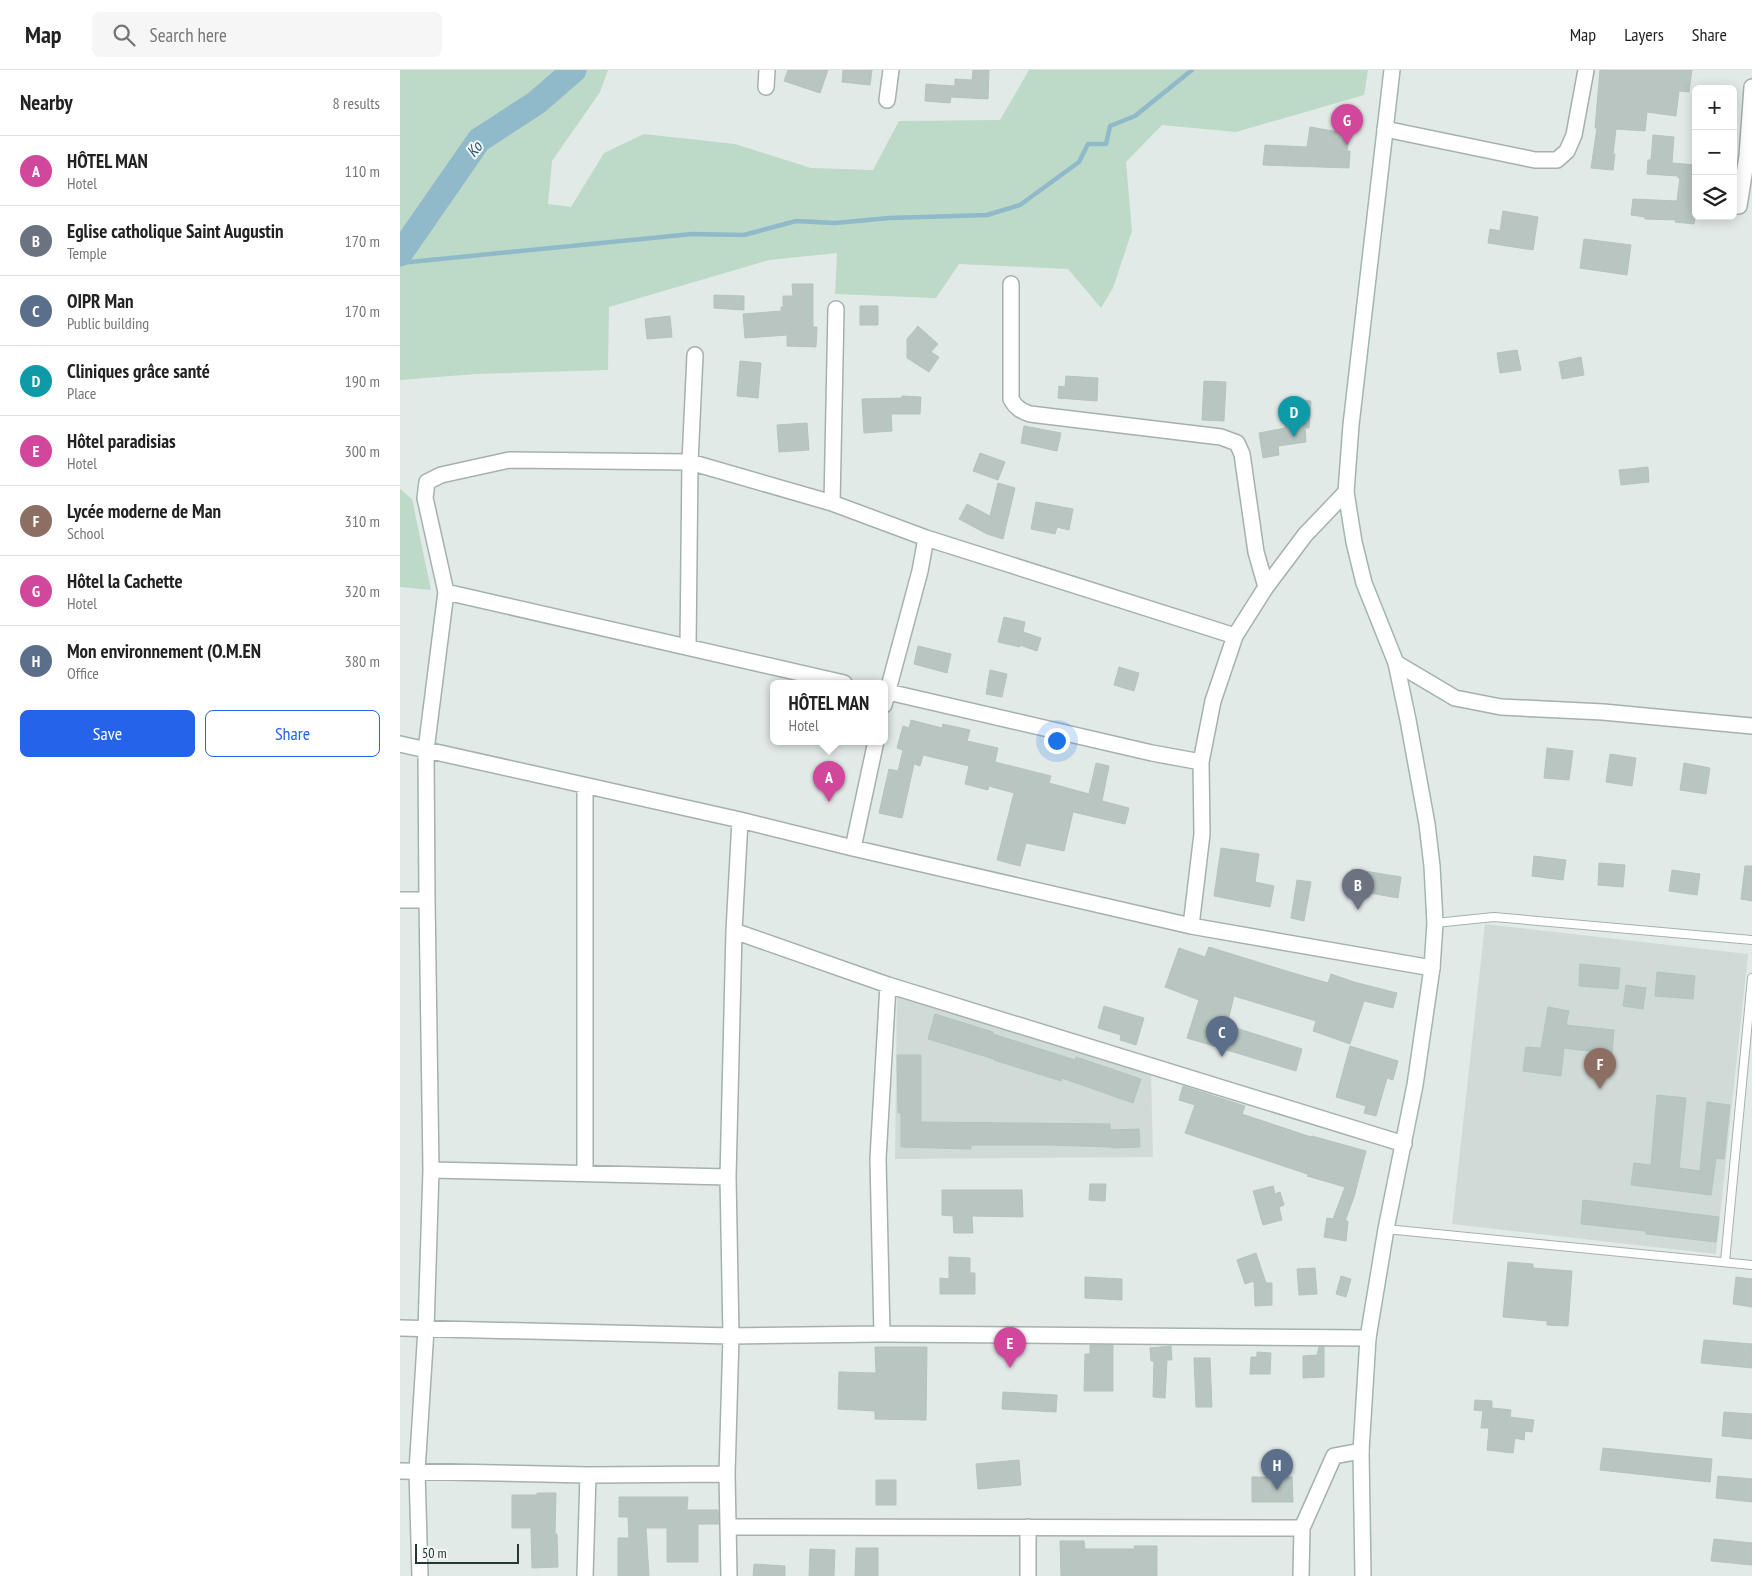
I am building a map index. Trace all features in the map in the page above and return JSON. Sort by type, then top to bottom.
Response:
[{"type":"street","points":[[766,87],[767,70]]},
{"type":"street","points":[[887,100],[890,70]]},
{"type":"street","points":[[1362,1576],[1361,1451],[1368,1338],[1386,1229],[1415,1085],[1432,968],[1435,923],[1432,866],[1427,824],[1408,720],[1396,663],[1364,583],[1354,542],[1346,492],[1352,415],[1392,70]]},
{"type":"street","points":[[1384,129],[1535,160],[1558,160],[1567,151],[1574,135],[1586,70]]},
{"type":"street","points":[[1740,206],[1747,156],[1752,87]]},
{"type":"street","points":[[1011,284],[1011,399],[1014,404],[1020,410],[1030,414],[1222,437],[1237,443],[1242,454],[1256,552],[1266,587]]},
{"type":"street","points":[[832,503],[836,309]]},
{"type":"street","points":[[688,647],[690,462],[695,355]]},
{"type":"street","points":[[420,1576],[417,1471],[426,1329],[431,1170],[426,750],[446,592],[425,498],[427,482],[441,475],[509,460],[690,462],[832,503],[926,538],[1235,636]]},
{"type":"street","points":[[1191,926],[1202,834],[1201,762],[1213,701],[1235,636],[1266,587],[1305,535],[1346,492]]},
{"type":"street","points":[[888,685],[920,570],[926,538]]},
{"type":"street","points":[[446,592],[664,644],[688,647],[831,680]]},
{"type":"street","points":[[1396,663],[1455,698],[1501,708],[1603,712],[1752,726]]},
{"type":"street","points":[[888,697],[1201,762]]},
{"type":"street","points":[[400,744],[740,820],[1191,926],[1432,968]]},
{"type":"street","points":[[853,848],[875,745]]},
{"type":"street","points":[[585,1173],[586,786]]},
{"type":"street","points":[[729,1576],[727,1474],[731,1336],[728,1177],[734,931],[740,820]]},
{"type":"street","points":[[400,900],[427,900]]},
{"type":"street","points":[[734,931],[888,985],[1404,1144]]},
{"type":"street","points":[[882,1334],[878,1159],[888,985]]},
{"type":"street","points":[[431,1170],[728,1177]]},
{"type":"street","points":[[400,1328],[731,1336],[882,1334],[1368,1338]]},
{"type":"street","points":[[1301,1576],[1302,1528],[1334,1456],[1361,1451]]},
{"type":"street","points":[[400,1471],[588,1475],[727,1474]]},
{"type":"street","points":[[585,1576],[588,1475]]},
{"type":"street","points":[[728,1527],[1302,1528]]},
{"type":"street","points":[[1028,1528],[1028,1576]]},
{"type":"lane","points":[[1435,923],[1494,917],[1752,940]]},
{"type":"lane","points":[[1725,1262],[1749,1044],[1752,978]]},
{"type":"lane","points":[[1386,1229],[1752,1265]]},
{"type":"shaded area","points":[[1485,924],[1748,954],[1716,1254],[1452,1224]]},
{"type":"shaded area","points":[[897,991],[1151,1071],[1153,1157],[895,1159]]},
{"type":"green space","points":[[400,70],[608,70],[600,92],[552,161],[548,204],[571,207],[604,153],[644,134],[735,144],[811,168],[873,170],[899,121],[1000,120],[1029,70],[1368,70],[1364,95],[1236,132],[1162,125],[1126,162],[1132,231],[1113,288],[1101,308],[1068,269],[959,264],[936,298],[835,294],[837,253],[769,260],[609,307],[608,370],[476,374],[400,380]]},
{"type":"green space","points":[[400,489],[412,499],[431,590],[400,587]]},
{"type":"building","points":[[788,70],[828,70],[820,93],[784,81]]},
{"type":"building","points":[[843,70],[872,70],[870,85],[842,82]]},
{"type":"building","points":[[973,70],[989,70],[988,99],[951,97],[950,103],[925,101],[926,84],[955,86],[955,79],[972,80]]},
{"type":"building","points":[[1600,70],[1692,70],[1689,92],[1679,91],[1676,116],[1647,112],[1645,131],[1616,129],[1613,170],[1591,168],[1597,128],[1595,128]]},
{"type":"building","points":[[1310,127],[1350,134],[1347,151],[1350,151],[1349,168],[1263,165],[1265,145],[1307,147]]},
{"type":"building","points":[[1653,135],[1674,137],[1672,163],[1692,165],[1692,220],[1695,220],[1694,224],[1675,222],[1676,220],[1645,219],[1645,217],[1631,215],[1633,199],[1677,201],[1680,178],[1678,176],[1647,174],[1648,160],[1651,160]]},
{"type":"building","points":[[1503,211],[1538,217],[1533,250],[1488,243],[1490,229],[1500,231]]},
{"type":"building","points":[[1584,239],[1631,245],[1627,275],[1580,268]]},
{"type":"building","points":[[792,284],[813,284],[813,327],[817,327],[816,347],[787,346],[787,335],[745,338],[743,314],[781,311],[783,296],[793,296]]},
{"type":"building","points":[[714,295],[744,296],[744,310],[714,308]]},
{"type":"building","points":[[860,306],[878,306],[878,325],[860,325]]},
{"type":"building","points":[[670,316],[672,337],[647,339],[645,319]]},
{"type":"building","points":[[918,326],[938,344],[931,352],[939,357],[929,372],[907,358],[907,339]]},
{"type":"building","points":[[1517,350],[1521,370],[1500,373],[1497,353]]},
{"type":"building","points":[[1581,357],[1584,375],[1562,379],[1559,362]]},
{"type":"building","points":[[740,361],[761,363],[758,398],[737,396]]},
{"type":"building","points":[[1066,376],[1098,378],[1097,401],[1058,398],[1059,386],[1065,387]]},
{"type":"building","points":[[1204,381],[1226,382],[1224,421],[1202,420]]},
{"type":"building","points":[[902,396],[921,397],[920,414],[891,414],[892,431],[864,433],[862,399],[902,398]]},
{"type":"building","points":[[1289,398],[1311,401],[1309,428],[1305,428],[1306,442],[1278,446],[1279,455],[1263,458],[1259,433],[1285,428]]},
{"type":"building","points":[[807,423],[809,450],[779,452],[777,425]]},
{"type":"building","points":[[1024,426],[1061,433],[1057,451],[1021,443]]},
{"type":"building","points":[[980,453],[1005,462],[998,480],[973,471]]},
{"type":"building","points":[[1648,467],[1649,482],[1621,485],[1619,470]]},
{"type":"building","points":[[998,483],[1015,488],[1003,539],[987,534],[959,519],[967,504],[990,516]]},
{"type":"building","points":[[1036,502],[1073,509],[1069,530],[1057,527],[1055,534],[1031,529]]},
{"type":"building","points":[[1004,617],[1025,622],[1023,632],[1041,638],[1037,651],[1020,645],[1020,647],[998,642]]},
{"type":"building","points":[[918,646],[951,654],[947,673],[914,664]]},
{"type":"building","points":[[1119,667],[1139,673],[1134,691],[1114,685]]},
{"type":"building","points":[[990,670],[1007,674],[1002,697],[986,694]]},
{"type":"building","points":[[911,720],[942,728],[943,724],[970,730],[967,741],[998,748],[995,762],[1051,776],[1049,783],[1089,794],[1096,763],[1109,766],[1102,801],[1129,808],[1125,824],[1073,812],[1064,851],[1026,843],[1020,866],[997,860],[1014,793],[989,786],[988,790],[965,784],[969,766],[923,755],[920,766],[914,764],[902,818],[879,813],[889,769],[898,771],[903,750],[897,748],[903,726],[909,728]]},
{"type":"building","points":[[1547,748],[1573,751],[1569,780],[1544,778]]},
{"type":"building","points":[[1610,754],[1636,758],[1632,786],[1606,782]]},
{"type":"building","points":[[1684,763],[1710,768],[1706,794],[1680,790]]},
{"type":"building","points":[[1221,848],[1259,854],[1255,882],[1274,886],[1270,907],[1214,896]]},
{"type":"building","points":[[1534,856],[1566,860],[1563,880],[1532,876]]},
{"type":"building","points":[[1599,863],[1625,865],[1623,887],[1598,885]]},
{"type":"building","points":[[1745,866],[1752,866],[1752,901],[1741,899]]},
{"type":"building","points":[[1352,869],[1401,877],[1398,898],[1348,889]]},
{"type":"building","points":[[1672,870],[1700,874],[1697,895],[1669,891]]},
{"type":"building","points":[[1297,880],[1311,882],[1304,921],[1291,918]]},
{"type":"building","points":[[1209,947],[1328,983],[1331,974],[1397,993],[1393,1008],[1364,1001],[1350,1044],[1313,1031],[1316,1021],[1234,996],[1227,1025],[1302,1049],[1296,1071],[1187,1038],[1199,1000],[1165,987],[1179,948],[1205,957]]},
{"type":"building","points":[[1580,964],[1620,968],[1618,989],[1579,986]]},
{"type":"building","points":[[1657,972],[1695,976],[1693,999],[1655,996]]},
{"type":"building","points":[[1626,985],[1646,988],[1643,1009],[1623,1006]]},
{"type":"building","points":[[1104,1006],[1144,1018],[1136,1045],[1120,1040],[1121,1035],[1098,1028]]},
{"type":"building","points":[[1548,1007],[1569,1011],[1566,1025],[1614,1030],[1612,1054],[1564,1048],[1561,1076],[1523,1071],[1526,1047],[1541,1048]]},
{"type":"building","points":[[935,1014],[1075,1060],[1076,1057],[1141,1079],[1133,1103],[1062,1078],[1061,1081],[928,1039]]},
{"type":"building","points":[[1350,1046],[1398,1061],[1393,1080],[1387,1078],[1376,1116],[1364,1113],[1366,1106],[1336,1097]]},
{"type":"building","points":[[897,1055],[921,1055],[921,1122],[1110,1124],[1110,1130],[1139,1129],[1140,1147],[971,1145],[971,1149],[901,1147],[901,1113],[898,1113]]},
{"type":"building","points":[[1183,1086],[1245,1106],[1242,1114],[1311,1137],[1366,1151],[1354,1197],[1345,1221],[1348,1221],[1346,1241],[1324,1237],[1327,1218],[1333,1219],[1345,1187],[1307,1176],[1310,1175],[1185,1133],[1195,1105],[1179,1100]]},
{"type":"building","points":[[1657,1095],[1686,1098],[1679,1168],[1700,1171],[1707,1102],[1730,1105],[1724,1159],[1716,1158],[1711,1195],[1631,1185],[1634,1163],[1651,1165]]},
{"type":"building","points":[[1090,1184],[1106,1184],[1105,1201],[1089,1200]]},
{"type":"building","points":[[1273,1186],[1275,1194],[1280,1192],[1284,1205],[1279,1207],[1282,1220],[1263,1225],[1253,1191]]},
{"type":"building","points":[[942,1190],[1022,1190],[1023,1217],[972,1216],[973,1233],[954,1233],[953,1216],[942,1215]]},
{"type":"building","points":[[1583,1200],[1719,1217],[1716,1242],[1646,1234],[1646,1231],[1581,1224]]},
{"type":"building","points":[[1256,1253],[1266,1283],[1272,1283],[1272,1305],[1255,1306],[1254,1281],[1245,1284],[1237,1260]]},
{"type":"building","points":[[949,1257],[970,1258],[970,1273],[975,1273],[975,1294],[940,1294],[940,1278],[949,1279]]},
{"type":"building","points":[[1508,1262],[1533,1264],[1533,1268],[1572,1271],[1568,1326],[1547,1325],[1547,1321],[1503,1317]]},
{"type":"building","points":[[1315,1268],[1317,1294],[1299,1295],[1297,1269]]},
{"type":"building","points":[[1341,1276],[1351,1279],[1346,1297],[1336,1294]]},
{"type":"building","points":[[1085,1277],[1122,1279],[1122,1300],[1085,1298]]},
{"type":"building","points":[[1736,1277],[1752,1279],[1752,1307],[1733,1304]]},
{"type":"building","points":[[1704,1340],[1752,1344],[1752,1368],[1701,1363]]},
{"type":"building","points":[[1090,1345],[1113,1345],[1113,1391],[1084,1391],[1085,1354],[1090,1354]]},
{"type":"building","points":[[1171,1346],[1172,1360],[1167,1360],[1165,1398],[1153,1397],[1154,1361],[1151,1361],[1150,1348]]},
{"type":"building","points":[[875,1347],[927,1347],[926,1420],[875,1419],[875,1411],[838,1409],[839,1372],[876,1373]]},
{"type":"building","points":[[1319,1347],[1324,1347],[1324,1377],[1303,1378],[1303,1356],[1317,1355]]},
{"type":"building","points":[[1257,1352],[1271,1353],[1270,1374],[1250,1374],[1251,1357],[1257,1357]]},
{"type":"building","points":[[1194,1358],[1210,1358],[1212,1407],[1196,1407]]},
{"type":"building","points":[[1003,1392],[1057,1395],[1056,1412],[1002,1409]]},
{"type":"building","points":[[1475,1400],[1492,1401],[1492,1408],[1511,1410],[1510,1417],[1534,1420],[1532,1432],[1525,1431],[1524,1440],[1515,1438],[1513,1453],[1487,1450],[1489,1428],[1481,1428],[1483,1411],[1474,1410]]},
{"type":"building","points":[[1724,1412],[1752,1414],[1752,1439],[1722,1436]]},
{"type":"building","points":[[1603,1448],[1712,1459],[1710,1482],[1600,1470]]},
{"type":"building","points":[[1019,1460],[1021,1485],[978,1489],[976,1464]]},
{"type":"building","points":[[1718,1476],[1752,1479],[1752,1502],[1716,1498]]},
{"type":"building","points":[[1252,1477],[1292,1477],[1293,1502],[1252,1502]]},
{"type":"building","points":[[876,1480],[896,1480],[896,1505],[876,1505]]},
{"type":"building","points":[[537,1493],[556,1493],[555,1534],[557,1534],[558,1567],[532,1568],[531,1528],[512,1528],[512,1495],[537,1495]]},
{"type":"building","points":[[619,1497],[688,1497],[687,1510],[718,1510],[719,1524],[698,1524],[698,1562],[667,1562],[667,1528],[646,1528],[649,1576],[618,1576],[618,1538],[629,1538],[628,1517],[619,1517]]},
{"type":"building","points":[[1714,1539],[1752,1543],[1752,1565],[1711,1561]]},
{"type":"building","points":[[1060,1541],[1084,1541],[1085,1549],[1135,1549],[1134,1546],[1157,1546],[1157,1576],[1061,1576]]},
{"type":"building","points":[[856,1548],[878,1548],[878,1576],[855,1576]]},
{"type":"building","points":[[810,1549],[835,1550],[834,1576],[809,1576]]},
{"type":"building","points":[[754,1564],[785,1566],[785,1576],[753,1576]]},
{"type":"waterway","name":"Ko","points":[[400,254],[479,140],[536,103],[574,70]]},
{"type":"waterway","points":[[400,263],[692,234],[744,235],[796,221],[835,223],[889,218],[987,215],[1020,205],[1079,162],[1088,144],[1106,144],[1110,126],[1135,116],[1192,70]]},
{"type":"place","name":"Hôtel la Cachette","points":[[1347,145]]},
{"type":"place","name":"Cliniques grâce santé","points":[[1294,437]]},
{"type":"place","name":"HÔTEL MAN","points":[[829,802]]},
{"type":"place","name":"Eglise catholique Saint Augustin","points":[[1358,910]]},
{"type":"place","name":"OIPR Man","points":[[1222,1057]]},
{"type":"place","name":"Lycée moderne de Man","points":[[1600,1089]]},
{"type":"place","name":"Hôtel paradisias","points":[[1010,1368]]},
{"type":"place","name":"Mon environnement (O.M.EN","points":[[1277,1490]]}]
